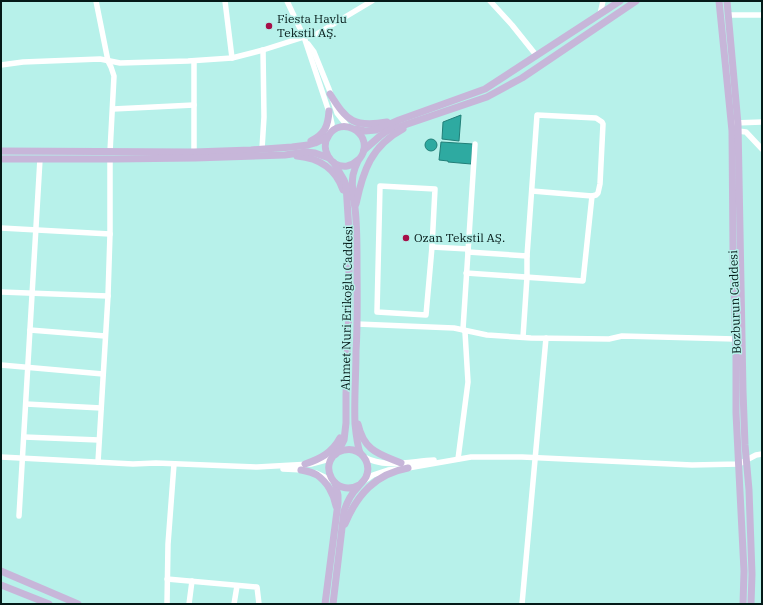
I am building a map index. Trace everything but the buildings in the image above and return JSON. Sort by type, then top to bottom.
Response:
[{"type":"main road","points":[[332,160],[326,152],[325,146],[329,135],[334,129],[340,127],[365,131],[376,130],[399,120],[485,89],[620,1]]},
{"type":"main road","points":[[364,150],[387,131],[486,97],[504,88],[522,78],[636,1]]},
{"type":"main road","points":[[716,1],[719,5]]},
{"type":"main road","name":"Bozburun Caddesi","points":[[727,2],[735,123],[732,131],[736,413],[744,571],[744,604]]},
{"type":"main road","name":"Bozburun Caddesi","points":[[719,5],[735,123],[738,131],[742,390],[744,445],[749,490],[752,574],[751,604]]},
{"type":"main road","points":[[330,94],[346,117],[351,120],[362,124],[373,125],[399,120]]},
{"type":"main road","points":[[302,146],[316,139],[324,131],[328,122],[329,111]]},
{"type":"main road","points":[[355,208],[360,184],[367,165],[380,147],[391,136],[416,122]]},
{"type":"main road","points":[[1,151],[195,158],[285,155],[306,152],[315,153],[340,165],[346,166],[353,164],[358,160],[364,150],[362,136],[358,131],[352,128]]},
{"type":"main road","points":[[1,159],[40,159],[262,149],[302,146],[315,143],[329,135]]},
{"type":"main road","points":[[285,155],[308,157],[329,168],[338,178],[347,200]]},
{"type":"main road","name":"Ahmet Nuri Erikoğlu Caddesi","points":[[332,160],[344,180],[349,231],[346,423],[344,440],[335,455]]},
{"type":"main road","name":"Ahmet Nuri Erikoğlu Caddesi","points":[[358,160],[353,175],[352,185],[357,232],[357,324],[354,406],[356,440],[361,454]]},
{"type":"main road","points":[[354,406],[360,429],[368,446],[378,454],[401,463]]},
{"type":"main road","points":[[337,516],[334,500],[325,483],[318,476],[308,472],[303,467],[332,451],[338,443],[346,423]]},
{"type":"main road","points":[[333,604],[344,510],[354,491],[361,483],[366,476],[368,471],[366,460],[361,454],[354,450],[342,451],[335,455],[331,461],[329,471],[334,482],[338,486],[346,488],[355,487],[361,483]]},
{"type":"main road","points":[[341,532],[356,502],[365,491],[374,483],[388,475],[408,468]]},
{"type":"main road","points":[[325,604],[337,516],[338,495],[334,482]]},
{"type":"main road","points":[[1,571],[78,604]]},
{"type":"main road","points":[[1,585],[49,604]]},
{"type":"street","points":[[96,1],[108,61],[112,67],[114,76],[110,156],[108,296],[98,462]]},
{"type":"street","points":[[225,1],[232,58]]},
{"type":"street","points":[[287,1],[304,37],[329,111],[332,121],[329,135]]},
{"type":"street","points":[[1,65],[23,62],[100,59],[120,63],[194,61],[232,58],[315,35],[372,1]]},
{"type":"street","points":[[490,1],[536,55]]},
{"type":"street","points":[[600,14],[603,1]]},
{"type":"street","points":[[728,15],[762,15]]},
{"type":"street","points":[[304,37],[314,52],[337,113],[352,128]]},
{"type":"street","points":[[262,149],[264,117],[263,50]]},
{"type":"street","points":[[194,61],[194,152]]},
{"type":"street","points":[[113,109],[194,105]]},
{"type":"street","points":[[523,337],[527,256],[537,115],[596,118],[604,124],[600,184],[596,195],[592,196],[532,191]]},
{"type":"street","points":[[735,123],[762,122]]},
{"type":"street","points":[[738,131],[746,132],[762,149]]},
{"type":"street","points":[[458,459],[468,382],[465,332],[462,329],[475,144]]},
{"type":"street","points":[[19,516],[40,159]]},
{"type":"street","points":[[425,327],[432,247],[436,189],[380,186],[377,312],[426,315]]},
{"type":"street","points":[[466,273],[583,281],[592,196]]},
{"type":"street","points":[[1,228],[110,234]]},
{"type":"street","points":[[432,247],[527,256]]},
{"type":"street","points":[[1,292],[108,296]]},
{"type":"street","points":[[357,324],[454,328],[487,335],[546,338],[604,339],[622,336],[735,339]]},
{"type":"street","points":[[30,330],[105,336]]},
{"type":"street","points":[[522,604],[546,338]]},
{"type":"street","points":[[1,365],[103,374]]},
{"type":"street","points":[[26,404],[101,408]]},
{"type":"street","points":[[24,437],[100,440]]},
{"type":"street","points":[[361,454],[370,460],[379,463],[458,459]]},
{"type":"street","points":[[361,483],[373,475],[388,470],[471,457],[535,457],[692,465],[738,464],[756,455],[762,454]]},
{"type":"street","points":[[1,457],[133,464],[156,463],[303,467],[326,460],[335,455]]},
{"type":"street","points":[[167,604],[168,544],[174,464]]},
{"type":"street","points":[[303,467],[334,482]]},
{"type":"street","points":[[167,579],[257,587],[259,604]]},
{"type":"street","points":[[189,604],[192,581]]},
{"type":"street","points":[[234,604],[237,586]]},
{"type":"water","points":[[461,115],[459,141],[442,139],[443,122]]},
{"type":"water","points":[[431,139],[435,141],[437,145],[435,149],[431,151],[427,149],[425,145],[427,141]]},
{"type":"water","points":[[441,142],[473,144],[471,164],[439,160]]},
{"type":"place","name":"Fiesta Havlu Tekstil AŞ.","points":[[269,26]]},
{"type":"place","name":"Ozan Tekstil AŞ.","points":[[406,238]]}]
